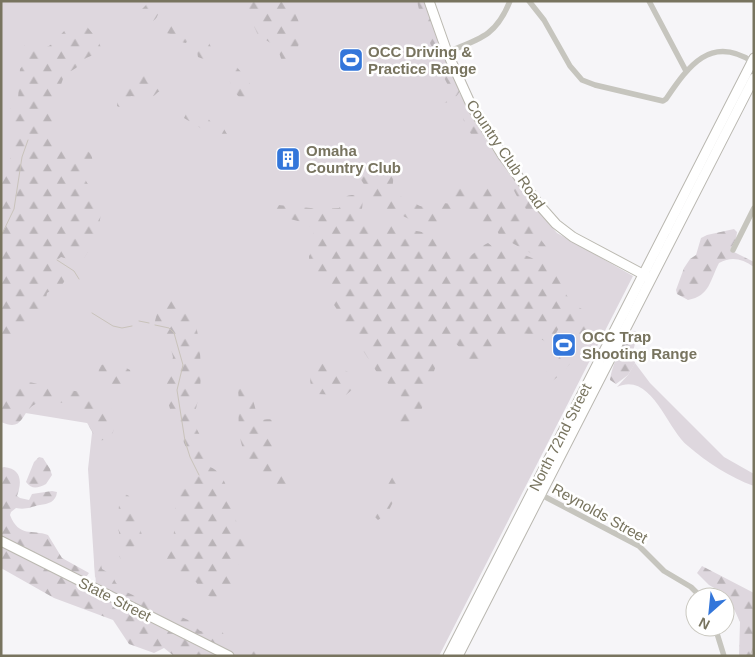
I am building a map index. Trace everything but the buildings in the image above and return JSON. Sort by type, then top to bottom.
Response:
[{"type":"main road","name":"Country Club Road","points":[[429,1],[447,52],[468,98],[516,174],[549,216],[573,237],[650,278]]},
{"type":"main road","name":"North 72nd Street","points":[[650,278],[753,61]]},
{"type":"main road","name":"North 72nd Street","points":[[448,656],[650,278],[754,78]]},
{"type":"main road","name":"North 72nd Street","points":[[458,656],[536,492]]},
{"type":"main road","name":"State Street","points":[[1,541],[229,656]]},
{"type":"street","points":[[447,52],[490,32],[502,20],[510,1]]},
{"type":"street","points":[[529,1],[544,20],[570,66],[582,80],[595,85],[662,101],[666,99],[686,71],[702,58],[716,53],[734,54],[753,61]]},
{"type":"street","points":[[649,1],[686,71]]},
{"type":"street","points":[[733,250],[754,208]]},
{"type":"street","points":[[746,223],[754,227]]},
{"type":"street","name":"Reynolds Street","points":[[536,492],[639,546],[664,571],[691,587]]},
{"type":"street","points":[[718,637],[724,656]]},
{"type":"green space","name":"Omaha Country Club","points":[[1,1],[423,1],[442,54],[459,92],[487,142],[522,192],[557,233],[633,276],[439,656],[240,656],[95,577],[88,469],[93,424],[1,409]]},
{"type":"green space","points":[[150,1],[157,1],[159,3],[159,12],[157,17],[150,22],[142,17],[141,10]]},
{"type":"green space","points":[[230,1],[288,1],[298,19],[301,33],[291,65],[283,64],[277,47],[258,35],[252,22]]},
{"type":"green space","points":[[417,1],[427,1],[444,53],[440,56],[436,53],[429,40]]},
{"type":"green space","points":[[170,22],[188,31],[190,37],[186,43],[181,42],[175,35],[166,33],[166,27]]},
{"type":"green space","points":[[83,24],[94,35],[101,48],[98,53],[86,58],[76,68],[66,74],[58,93],[51,103],[51,108],[55,116],[54,131],[63,144],[64,149],[84,150],[91,154],[91,165],[85,179],[97,195],[100,206],[101,214],[98,231],[82,261],[78,262],[61,257],[56,261],[66,276],[65,280],[59,287],[47,293],[45,303],[19,334],[1,347],[1,175],[7,169],[13,150],[9,113],[18,99],[20,69],[29,58],[24,44],[28,37],[31,37],[35,40],[36,48],[42,50],[52,44],[66,29],[75,28]]},
{"type":"green space","points":[[200,39],[207,39],[214,53],[203,59],[198,57],[196,47]]},
{"type":"green space","points":[[444,61],[446,61],[460,91],[454,99],[447,103],[441,101],[444,93],[450,90],[441,68]]},
{"type":"green space","points":[[227,62],[235,65],[248,80],[252,89],[252,99],[249,103],[240,98],[233,88],[224,66]]},
{"type":"green space","points":[[140,72],[145,75],[149,83],[161,88],[159,92],[146,101],[131,96],[125,105],[117,106],[119,88],[133,82],[136,75]]},
{"type":"green space","points":[[464,107],[468,107],[483,136],[480,140],[472,135],[466,126],[463,116]]},
{"type":"green space","points":[[204,111],[213,124],[224,129],[227,134],[224,139],[215,137],[184,118],[186,114],[194,115]]},
{"type":"green space","points":[[356,165],[394,172],[392,192],[420,206],[426,207],[438,197],[443,203],[454,204],[452,216],[443,225],[436,223],[423,226],[397,213],[393,214],[392,217],[402,226],[442,240],[459,261],[488,243],[497,250],[512,250],[552,266],[572,303],[589,314],[593,320],[574,358],[560,375],[544,384],[543,376],[567,349],[565,329],[562,327],[559,328],[552,340],[546,342],[528,334],[514,335],[498,340],[492,346],[484,363],[477,364],[468,361],[455,343],[443,349],[440,353],[421,411],[408,429],[401,426],[396,417],[402,401],[401,396],[378,374],[322,286],[309,261],[309,256],[315,247],[312,237],[314,231],[305,224],[283,216],[274,209],[278,205],[321,209],[339,208],[346,197],[354,195],[361,198],[362,201],[359,219],[361,222],[371,225],[379,231],[384,221],[386,208],[368,190],[353,168]]},
{"type":"green space","points":[[513,177],[535,206],[534,224],[538,236],[551,253],[548,259],[536,256],[501,237],[493,224],[481,225],[465,205],[449,198],[447,195],[448,191],[453,188],[473,185],[494,186],[506,193],[525,213],[526,209],[512,187],[510,178]]},
{"type":"green space","points":[[734,229],[737,232],[736,239],[730,250],[754,262],[754,267],[737,259],[724,261],[719,263],[708,286],[701,295],[688,300],[677,294],[676,290],[684,268],[690,259],[696,255],[701,238]]},
{"type":"green space","points":[[174,296],[183,301],[190,310],[198,337],[201,379],[195,411],[195,424],[209,451],[205,464],[197,463],[191,459],[166,396],[173,357],[171,349],[155,327],[155,321],[158,309],[169,297]]},
{"type":"green space","points":[[634,331],[638,333],[633,351],[635,363],[628,375],[616,384],[610,380],[613,368],[622,345]]},
{"type":"green space","points":[[321,363],[353,375],[356,379],[355,387],[346,395],[317,394],[312,388],[310,377],[314,366]]},
{"type":"green space","points":[[635,363],[650,383],[724,457],[754,474],[754,486],[719,469],[688,446],[680,438],[658,404],[640,387],[629,384],[617,387],[628,375]]},
{"type":"green space","points":[[101,365],[121,365],[130,370],[131,382],[128,389],[114,391],[106,387],[98,374]]},
{"type":"green space","points":[[18,381],[59,390],[83,392],[100,399],[111,407],[115,420],[113,432],[105,440],[98,440],[79,412],[70,406],[53,401],[41,402],[31,407],[16,424],[1,422],[1,392],[12,383]]},
{"type":"green space","points":[[243,386],[251,393],[258,418],[261,420],[271,420],[276,424],[272,451],[275,461],[291,479],[292,484],[288,490],[263,478],[250,463],[242,446],[238,390]]},
{"type":"green space","points":[[39,457],[43,458],[52,475],[46,484],[33,487],[26,482],[34,462]]},
{"type":"green space","points":[[210,467],[225,482],[246,548],[244,557],[234,571],[236,587],[234,592],[232,596],[223,599],[208,596],[195,581],[176,569],[167,559],[173,540],[177,497],[186,482]]},
{"type":"green space","points":[[1,468],[10,468],[17,473],[20,486],[17,496],[20,498],[29,500],[32,494],[57,492],[51,502],[23,509],[16,508],[10,515],[17,527],[22,530],[48,535],[62,558],[89,573],[84,580],[1,540]]},
{"type":"green space","points":[[397,472],[402,474],[403,489],[395,498],[387,514],[378,520],[372,512],[386,500],[385,490]]},
{"type":"green space","points":[[125,494],[129,496],[142,535],[139,542],[130,550],[129,556],[124,561],[119,556],[118,527],[120,503]]},
{"type":"green space","points":[[1,545],[218,656],[174,656],[164,648],[154,653],[129,644],[113,620],[54,598],[1,568]]},
{"type":"green space","points":[[96,556],[99,556],[102,569],[112,575],[116,583],[124,591],[188,620],[200,631],[208,632],[214,626],[219,627],[239,651],[254,644],[263,651],[270,652],[273,656],[234,656],[119,598],[96,584],[94,559]]},
{"type":"green space","points":[[702,566],[754,593],[754,656],[739,656],[740,622],[735,611],[735,587],[712,587],[697,573]]},
{"type":"waterway","points":[[1,236],[14,209],[22,157],[28,140]]},
{"type":"waterway","points":[[57,260],[74,271],[79,279]]},
{"type":"waterway","points":[[92,313],[113,326],[122,328],[132,326]]},
{"type":"waterway","points":[[139,321],[149,323]]},
{"type":"waterway","points":[[155,325],[169,328],[174,333],[183,365],[177,390],[185,441],[199,475]]},
{"type":"waterway","points":[[750,656],[754,646]]},
{"type":"place","name":"OCC Driving & Practice Range","points":[[351,60]]},
{"type":"place","name":"Omaha Country Club","points":[[288,159]]},
{"type":"place","name":"OCC Trap Shooting Range","points":[[564,345]]}]
